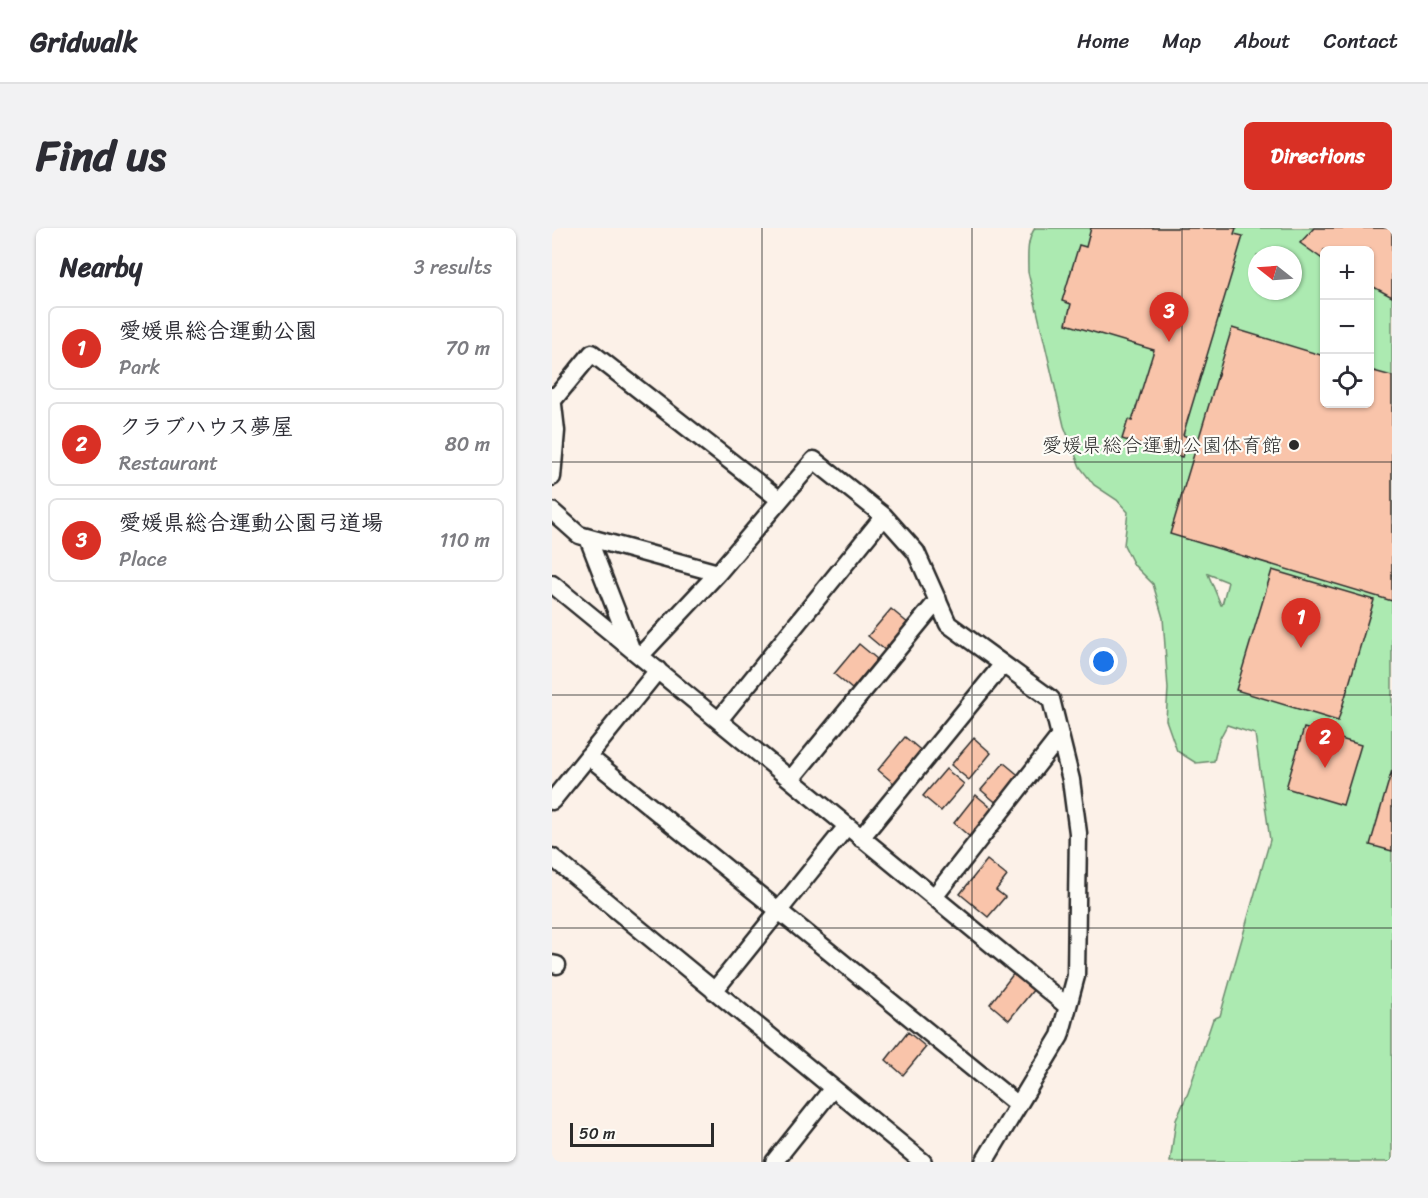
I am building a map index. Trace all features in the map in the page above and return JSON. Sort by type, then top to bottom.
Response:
[{"type":"street","points":[[552,477],[556,431],[553,398],[592,353],[780,500]]},
{"type":"street","points":[[635,651],[718,573],[814,460],[884,516],[916,552],[948,624],[1051,699],[1071,780],[1078,833],[1076,976],[1060,1036],[984,1162]]},
{"type":"street","points":[[552,511],[579,535],[718,573]]},
{"type":"street","points":[[719,720],[884,516]]},
{"type":"street","points":[[588,538],[635,651]]},
{"type":"street","points":[[552,584],[1067,1006]]},
{"type":"street","points":[[791,779],[938,600]]},
{"type":"street","points":[[861,838],[1003,664]]},
{"type":"street","points":[[552,801],[658,670]]},
{"type":"street","points":[[934,897],[1060,736]]},
{"type":"street","points":[[588,756],[1018,1105]]},
{"type":"street","points":[[714,991],[847,826]]},
{"type":"street","points":[[552,857],[923,1162]]},
{"type":"street","points":[[774,1162],[833,1088]]},
{"type":"green space","points":[[1035,228],[1392,228],[1392,1162],[1170,1162],[1176,1120],[1188,1093],[1213,1019],[1220,1016],[1270,840],[1255,734],[1227,725],[1219,740],[1214,761],[1196,763],[1177,751],[1166,720],[1168,689],[1163,618],[1153,584],[1134,565],[1124,545],[1128,512],[1117,500],[1094,485],[1080,467],[1064,426],[1028,272],[1030,238]],"holes":[[[1208,574],[1228,582],[1222,605],[1221,605]]]},
{"type":"building","points":[[1091,228],[1236,228],[1234,234],[1243,236],[1183,435],[1188,437],[1182,457],[1122,439],[1128,420],[1132,421],[1154,350],[1066,324],[1071,304],[1062,301],[1079,245],[1086,247]]},
{"type":"building","points":[[1314,228],[1392,228],[1392,297],[1374,287],[1374,246],[1320,246],[1320,257],[1300,243]]},
{"type":"building","name":"愛媛県総合運動公園体育館","points":[[1232,328],[1320,355],[1320,408],[1374,408],[1374,371],[1392,376],[1392,601],[1170,534]]},
{"type":"building","points":[[1272,570],[1374,600],[1338,721],[1236,690]]},
{"type":"building","points":[[891,609],[909,624],[886,651],[868,636]]},
{"type":"building","points":[[859,644],[877,659],[852,689],[834,674]]},
{"type":"building","points":[[1304,728],[1361,745],[1343,805],[1286,788]]},
{"type":"building","points":[[905,737],[924,753],[896,785],[878,770]]},
{"type":"building","points":[[974,738],[991,753],[969,780],[951,765]]},
{"type":"building","points":[[1004,763],[1022,778],[999,805],[981,790]]},
{"type":"building","points":[[946,769],[964,784],[941,811],[923,796]]},
{"type":"building","points":[[1392,770],[1392,851],[1370,845]]},
{"type":"building","points":[[976,795],[994,810],[971,838],[954,823]]},
{"type":"building","points":[[987,860],[1007,876],[996,890],[1005,897],[988,917],[960,894]]},
{"type":"building","points":[[1014,973],[1034,989],[1009,1020],[990,1004]]},
{"type":"building","points":[[908,1032],[926,1047],[903,1075],[886,1060]]},
{"type":"place","name":"愛媛県総合運動公園弓道場","points":[[1169,342]]},
{"type":"place","name":"愛媛県総合運動公園体育館","points":[[1294,445]]},
{"type":"place","name":"愛媛県総合運動公園","points":[[1301,648]]},
{"type":"place","name":"クラブハウス夢屋","points":[[1325,768]]}]
